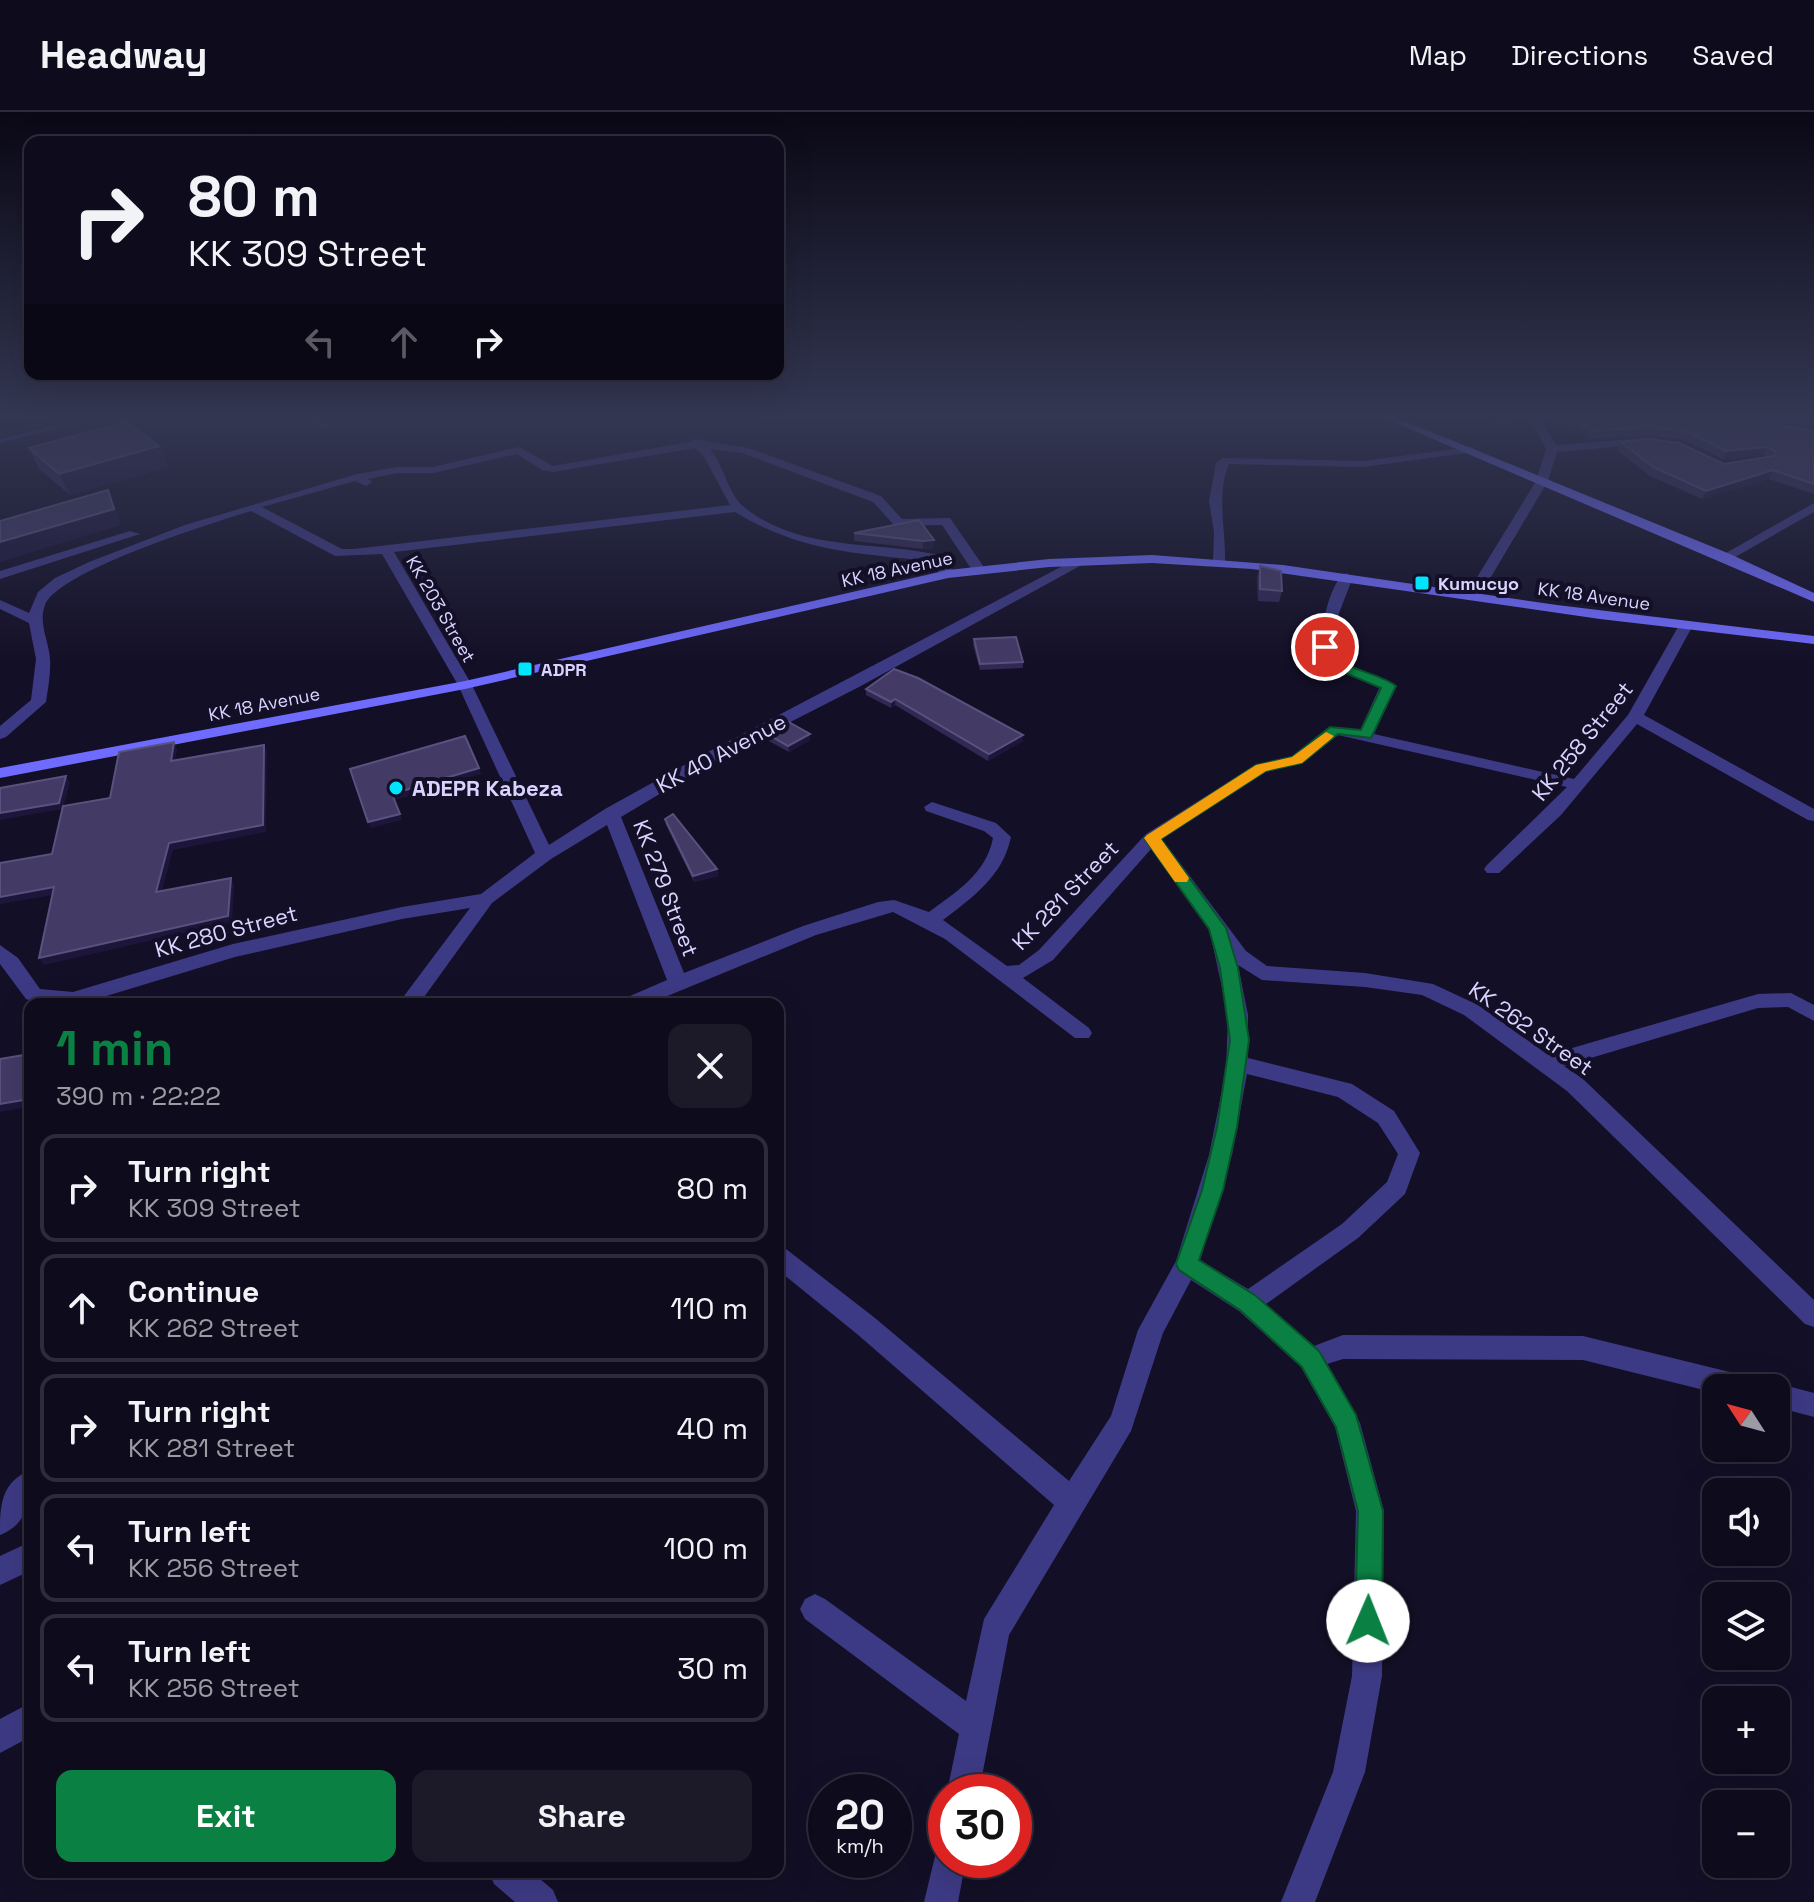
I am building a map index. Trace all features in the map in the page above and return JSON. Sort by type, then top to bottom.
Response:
[{"type":"main road","points":[[1584,499],[1814,598]]},
{"type":"main road","name":"KK 18 Avenue","points":[[0,773],[465,685],[948,574],[1081,562],[1219,562],[1346,577],[1685,627],[1814,640]]},
{"type":"street","points":[[0,734],[38,702],[44,658],[33,620],[44,593],[63,577],[119,553],[281,499]]},
{"type":"street","points":[[732,499],[737,508],[772,529],[809,543],[843,550],[929,557],[937,559],[948,574]]},
{"type":"street","points":[[876,499],[899,523],[946,521],[979,570]]},
{"type":"street","points":[[1215,499],[1220,532],[1219,562]]},
{"type":"street","points":[[1472,597],[1531,499]]},
{"type":"street","points":[[1725,557],[1814,507]]},
{"type":"street","points":[[254,508],[340,553],[387,551],[737,508]]},
{"type":"street","points":[[0,575],[174,522]]},
{"type":"street","name":"KK 203 Street","points":[[387,551],[465,685],[545,855]]},
{"type":"street","name":"KK 40 Avenue","points":[[413,998],[486,899],[545,855],[611,813],[714,755],[868,677],[1081,562]]},
{"type":"street","points":[[1346,577],[1332,613],[1325,654],[1335,664],[1388,684],[1366,735]]},
{"type":"street","points":[[0,604],[33,620]]},
{"type":"street","name":"KK 258 Street","points":[[1493,869],[1529,838],[1635,717],[1685,627]]},
{"type":"street","points":[[1635,717],[1814,816]]},
{"type":"street","name":"KK 281 Street","points":[[642,998],[677,981],[891,905],[931,920],[1003,973],[1024,971],[1046,955],[1152,838],[1261,768],[1297,760],[1335,730],[1576,784]]},
{"type":"street","points":[[931,920],[977,885],[1000,854],[1002,837],[990,827],[932,807]]},
{"type":"street","name":"KK 279 Street","points":[[611,813],[677,981]]},
{"type":"street","name":"KK 262 Street","points":[[1152,838],[1239,956],[1262,973],[1365,980],[1426,989],[1471,1010],[1548,1063],[1575,1085],[1814,1316]]},
{"type":"street","name":"KK 280 Street","points":[[83,998],[233,951],[402,913],[486,899]]},
{"type":"street","points":[[966,1774],[995,1630],[1122,1422],[1151,1330],[1187,1264],[1213,1190],[1227,1127],[1239,1040],[1229,968],[1218,928]]},
{"type":"street","name":"KK 280 Street","points":[[0,952],[34,996],[40,998]]},
{"type":"street","points":[[1003,973],[1082,1033]]},
{"type":"street","points":[[1548,1063],[1758,1001],[1791,1000],[1814,1014]]},
{"type":"street","points":[[1236,1063],[1344,1090],[1386,1117],[1409,1153],[1397,1187],[1350,1231],[1248,1303]]},
{"type":"street","points":[[784,1261],[866,1326],[1072,1502]]},
{"type":"street","points":[[1187,1264],[1248,1303],[1310,1359],[1347,1423],[1370,1511],[1367,1676],[1349,1772],[1298,1902]]},
{"type":"street","points":[[1310,1359],[1343,1347],[1583,1348],[1702,1377]]},
{"type":"street","points":[[1790,1399],[1814,1405]]},
{"type":"street","points":[[0,1521],[24,1491]]},
{"type":"street","points":[[0,1571],[24,1559]]},
{"type":"street","points":[[815,1609],[975,1727]]},
{"type":"street","points":[[0,1737],[24,1723]]},
{"type":"street","points":[[513,1878],[541,1902]]},
{"type":"street","points":[[941,1902],[946,1878]]},
{"type":"building","points":[[78,499],[111,499],[114,509],[0,542],[0,521]]},
{"type":"building","points":[[919,520],[934,540],[854,533]]},
{"type":"building","points":[[1260,566],[1281,571],[1282,591],[1260,589]]},
{"type":"building","points":[[1016,637],[1023,662],[980,664],[974,639]]},
{"type":"building","points":[[894,669],[918,678],[1023,735],[989,754],[895,699],[891,702],[866,689]]},
{"type":"building","points":[[787,721],[810,734],[788,746],[764,732]]},
{"type":"building","name":"ADEPR Kabeza","points":[[465,736],[479,768],[392,794],[400,814],[368,822],[350,769]]},
{"type":"building","points":[[174,742],[171,761],[264,745],[263,825],[169,843],[156,892],[231,878],[228,916],[39,958],[54,887],[0,897],[0,863],[52,854],[63,806],[110,798],[119,752]]},
{"type":"building","points":[[66,776],[59,803],[0,813],[0,788]]},
{"type":"building","points":[[673,814],[717,869],[693,876],[665,819]]},
{"type":"building","points":[[24,1055],[23,1100],[0,1104],[0,1059]]},
{"type":"slow traffic","points":[[1181,878],[1152,838],[1261,768],[1292,763],[1326,736]]},
{"type":"place","name":"Kumucyo","points":[[1422,583]]},
{"type":"place","name":"ADPR","points":[[525,669]]},
{"type":"place","name":"ADEPR Kabeza","points":[[396,788]]},
{"type":"route","points":[[1325,647],[1325,654],[1335,664],[1389,686],[1366,735],[1335,730],[1292,763],[1261,768],[1152,838],[1218,928],[1229,968],[1239,1040],[1227,1127],[1213,1190],[1187,1264],[1248,1303],[1310,1359],[1347,1423],[1370,1511],[1368,1621]]}]
